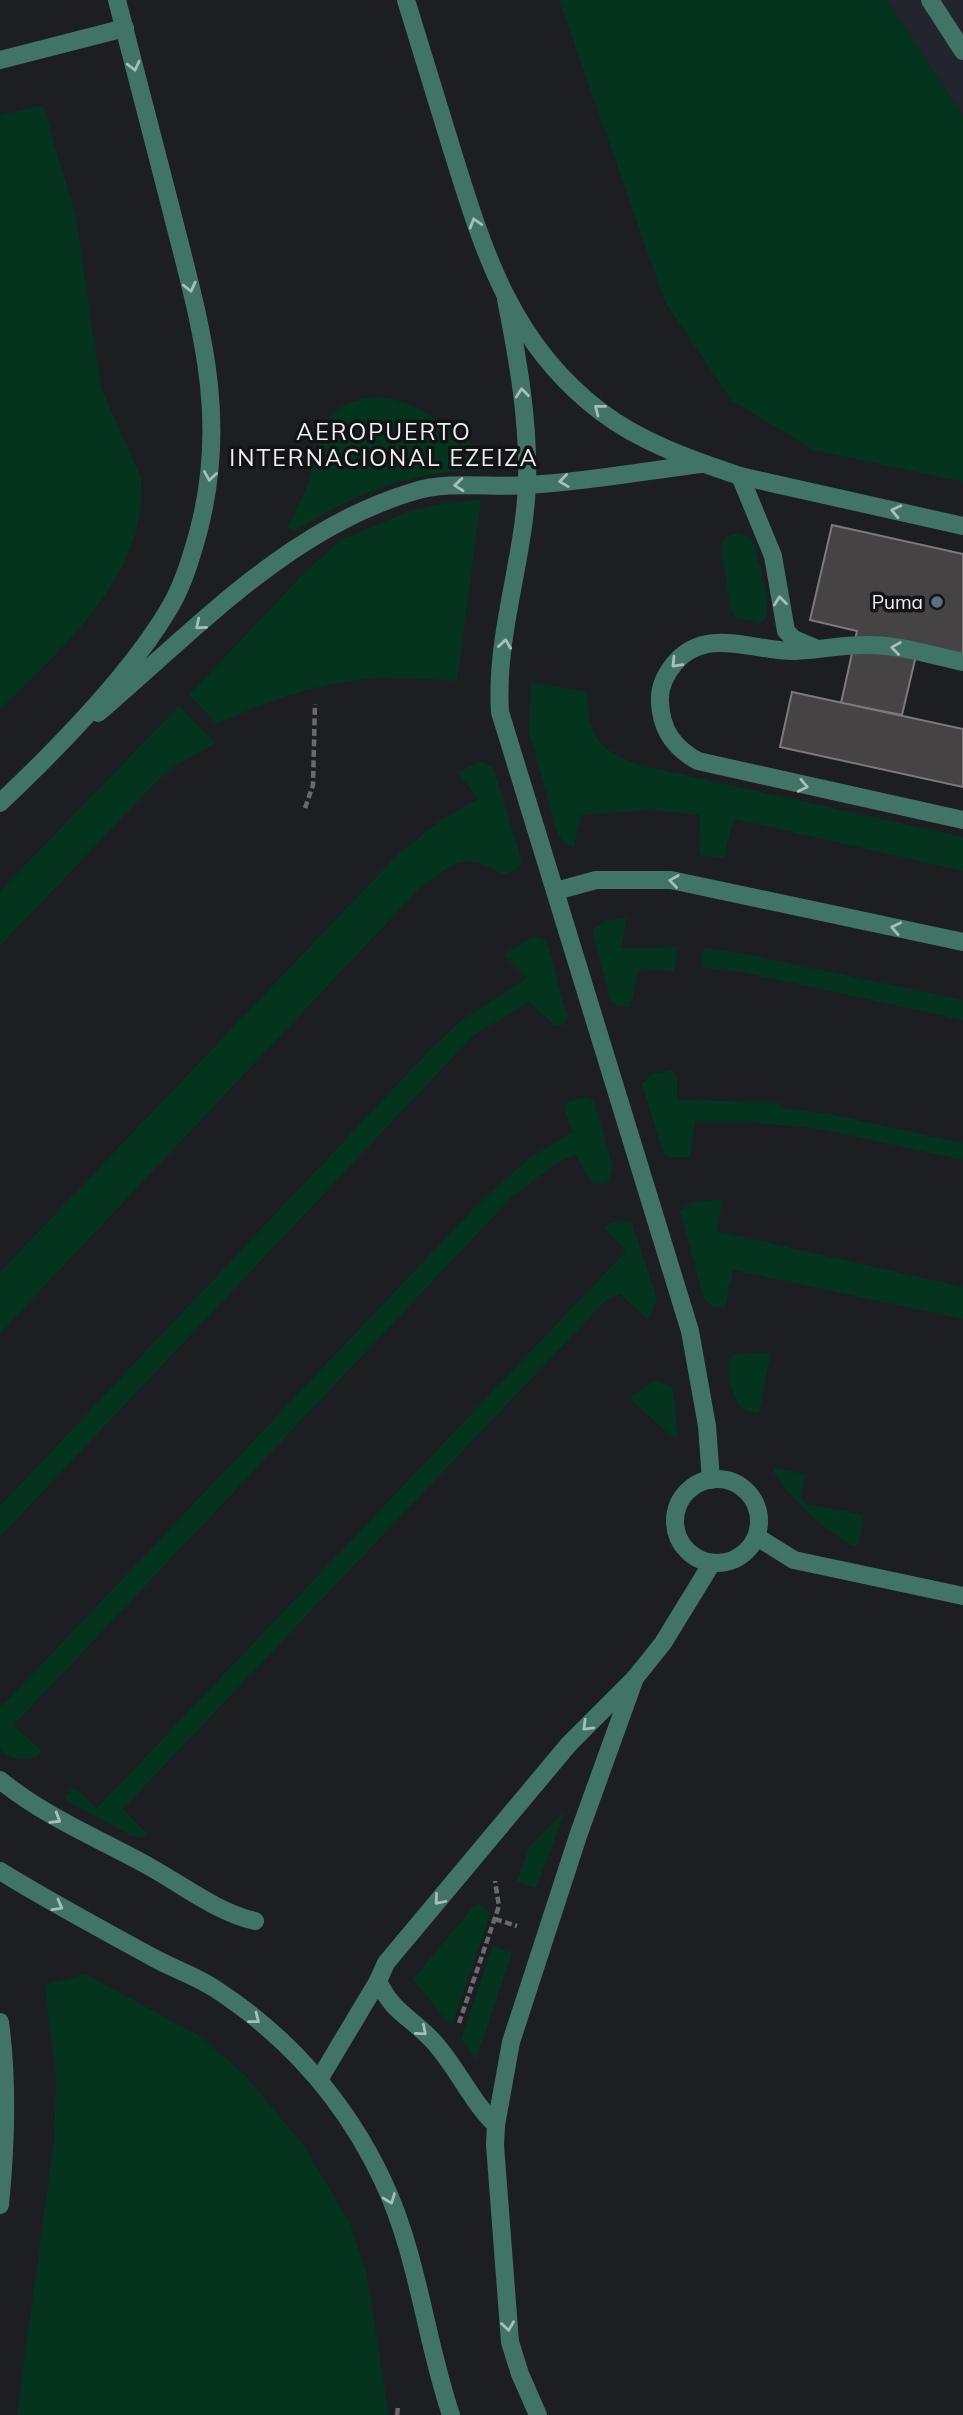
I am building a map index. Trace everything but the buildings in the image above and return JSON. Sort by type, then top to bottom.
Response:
[{"type":"street","points":[[52,752],[136,656],[170,606],[191,558],[204,510],[213,457],[213,408],[199,320],[117,0]]},
{"type":"street","points":[[406,0],[482,246],[506,299],[554,370],[601,412],[657,445],[705,464],[740,476],[963,526]]},
{"type":"street","points":[[930,0],[963,51]]},
{"type":"street","points":[[0,60],[125,28]]},
{"type":"street","points":[[506,299],[519,367],[526,429],[527,486],[502,664],[500,712],[690,1331],[707,1426],[711,1480]]},
{"type":"street","points":[[4,796],[252,581],[320,531],[414,491],[462,483],[527,486],[705,464]]},
{"type":"street","points":[[740,476],[773,556],[786,631],[794,639],[818,649]]},
{"type":"street","points":[[963,662],[897,647],[864,645],[775,650],[723,641],[693,649],[679,657],[666,674],[660,693],[660,715],[668,735],[680,751],[698,761],[963,821]]},
{"type":"street","points":[[556,891],[596,880],[671,880],[963,942]]},
{"type":"street","points":[[723,1479],[746,1490],[759,1512],[757,1538],[739,1558],[712,1563],[699,1560],[679,1541],[675,1527],[680,1501],[698,1483],[711,1480],[723,1479]]},
{"type":"street","points":[[757,1538],[793,1560],[963,1596]]},
{"type":"street","points":[[320,2078],[386,1963],[569,1744],[635,1678],[663,1643],[712,1563]]},
{"type":"street","points":[[538,2415],[520,2374],[510,2342],[496,2125],[511,2042],[579,1833],[635,1678]]},
{"type":"street","points":[[0,1780],[23,1798],[88,1838],[146,1865],[235,1916],[256,1921]]},
{"type":"street","points":[[0,1871],[51,1902],[213,1987],[272,2033],[320,2078],[348,2116],[383,2182],[407,2247],[452,2415]]},
{"type":"street","points":[[378,1981],[388,2001],[433,2042],[478,2108],[496,2125]]},
{"type":"street","points":[[0,2022],[5,2082],[5,2157],[0,2205]]},
{"type":"path","points":[[305,808],[313,785],[315,704]]},
{"type":"path","points":[[455,2034],[499,1906],[496,1882],[484,1847]]},
{"type":"path","points":[[397,2415],[398,2407]]},
{"type":"shaded area","points":[[887,0],[963,0],[963,116]]},
{"type":"green space","points":[[559,0],[887,0],[963,116],[963,482],[814,450],[731,400],[665,302]]},
{"type":"green space","points":[[43,105],[76,217],[101,388],[141,478],[140,513],[131,546],[116,578],[96,607],[74,635],[0,710],[0,115]]},
{"type":"green space","points":[[378,397],[395,400],[424,412],[500,461],[493,471],[440,473],[389,485],[340,505],[293,532],[288,526],[306,489],[327,422],[344,405]]},
{"type":"green space","points":[[481,500],[457,681],[406,678],[355,680],[274,700],[217,724],[189,695],[307,570],[341,540],[410,511],[450,502]]},
{"type":"green space","points":[[739,533],[750,538],[755,546],[767,599],[766,617],[762,623],[736,618],[731,610],[721,549],[725,537]]},
{"type":"green space","points":[[531,683],[587,692],[590,721],[598,740],[625,759],[640,765],[963,837],[963,871],[734,819],[724,858],[700,855],[699,815],[650,810],[581,815],[574,847],[564,843],[557,832],[529,732]]},
{"type":"green space","points":[[179,706],[216,743],[175,766],[157,781],[0,946],[0,891]]},
{"type":"green space","points":[[480,761],[493,767],[522,861],[519,868],[503,875],[477,863],[458,863],[417,891],[0,1333],[0,1272],[399,853],[441,820],[478,799],[458,772]]},
{"type":"green space","points":[[627,918],[621,948],[677,947],[674,971],[638,970],[631,1006],[618,1006],[611,1001],[594,939],[594,929],[607,920]]},
{"type":"green space","points":[[534,936],[547,941],[567,1016],[564,1025],[554,1025],[529,1002],[473,1036],[0,1537],[0,1506],[428,1052],[460,1021],[527,978],[506,957],[506,953]]},
{"type":"green space","points":[[704,948],[746,954],[963,1000],[963,1020],[742,972],[701,967]]},
{"type":"green space","points":[[672,1070],[677,1076],[677,1099],[779,1103],[782,1108],[825,1113],[963,1143],[963,1160],[820,1129],[750,1122],[695,1122],[690,1157],[669,1157],[663,1153],[642,1084],[651,1074]]},
{"type":"green space","points":[[587,1097],[594,1102],[613,1166],[609,1180],[603,1184],[591,1181],[575,1154],[556,1164],[513,1196],[14,1725],[41,1750],[38,1756],[18,1758],[4,1753],[0,1749],[0,1708],[477,1205],[528,1159],[573,1132],[564,1107],[569,1101]]},
{"type":"green space","points":[[723,1199],[717,1231],[963,1287],[963,1319],[733,1270],[725,1308],[714,1307],[704,1299],[680,1211],[691,1202]]},
{"type":"green space","points":[[631,1221],[657,1298],[649,1320],[620,1294],[606,1300],[123,1809],[148,1835],[143,1838],[130,1835],[67,1801],[65,1796],[74,1787],[97,1808],[626,1251],[604,1228],[612,1223]]},
{"type":"green space","points":[[771,1352],[759,1413],[746,1410],[739,1404],[733,1391],[728,1370],[729,1358],[737,1354]]},
{"type":"green space","points":[[654,1380],[671,1386],[674,1392],[677,1438],[674,1439],[630,1398]]},
{"type":"green space","points":[[776,1468],[805,1474],[801,1498],[806,1504],[864,1515],[858,1545],[853,1546],[841,1539],[809,1513],[781,1483],[773,1471]]},
{"type":"green space","points":[[565,1810],[536,1889],[517,1881],[529,1848]]},
{"type":"green space","points":[[479,1904],[489,1910],[490,1916],[451,2027],[413,1979],[473,1907]]},
{"type":"green space","points":[[493,1946],[512,1953],[476,2059],[461,2039]]},
{"type":"green space","points":[[85,1974],[198,2035],[244,2074],[304,2146],[351,2225],[366,2271],[389,2415],[17,2415],[54,2140],[56,2080],[45,1985]]},
{"type":"place","name":"Puma","points":[[937,602]]},
{"type":"district","name":"AEROPUERTO INTERNACIONAL EZEIZA","points":[[384,444]]}]
